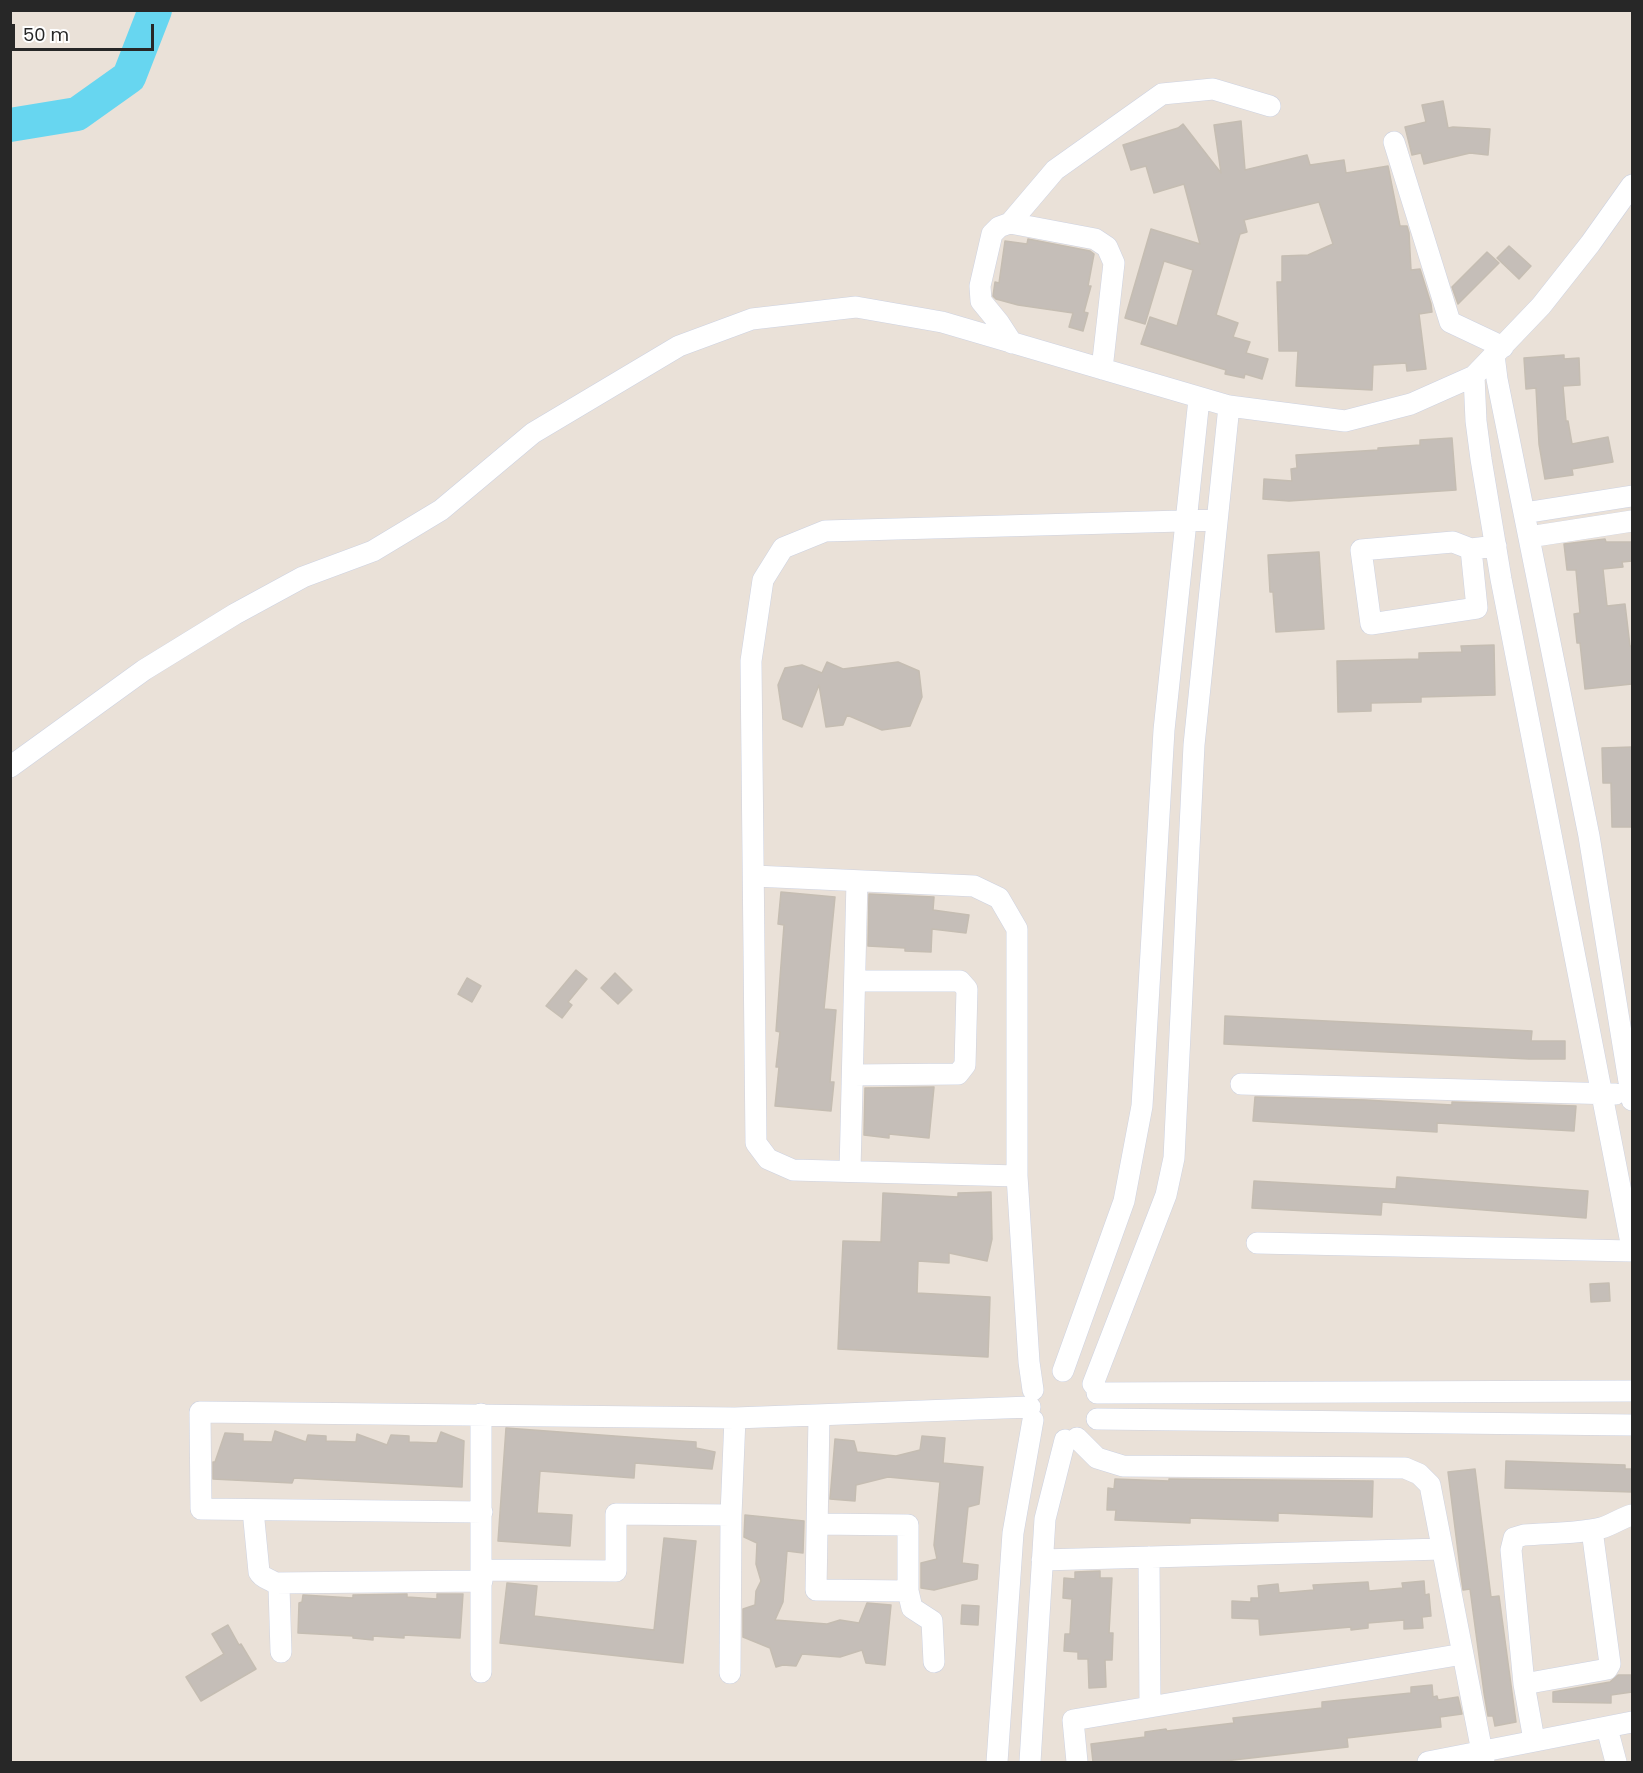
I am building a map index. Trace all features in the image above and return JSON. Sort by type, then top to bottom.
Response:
[{"type":"street","points":[[1012,343],[981,301],[980,286],[992,234],[999,227],[1010,223],[1055,170],[1161,94],[1213,89],[1270,106]]},
{"type":"street","points":[[1394,142],[1450,322],[1498,351]]},
{"type":"street","points":[[10,767],[144,670],[235,614],[303,578],[374,551],[441,510],[533,433],[679,346],[752,319],[856,307],[942,322],[1229,406],[1345,421],[1411,404],[1474,376],[1541,306],[1590,244],[1632,184]]},
{"type":"street","points":[[1010,223],[1095,239],[1107,247],[1114,263],[1102,369]]},
{"type":"street","points":[[1241,1084],[1603,1093],[1632,1097],[1589,836],[1497,379],[1498,351]]},
{"type":"street","points":[[1257,1243],[1632,1249],[1501,579],[1476,421],[1474,376]]},
{"type":"street","points":[[1063,1371],[1124,1201],[1142,1106],[1164,730],[1199,399]]},
{"type":"street","points":[[1095,1388],[1166,1195],[1174,1158],[1194,745],[1229,406]]},
{"type":"street","points":[[1524,513],[1632,496]]},
{"type":"street","points":[[1017,1176],[793,1170],[768,1159],[756,1143],[751,661],[763,580],[783,548],[825,531],[1218,520]]},
{"type":"street","points":[[1529,537],[1632,521]]},
{"type":"street","points":[[1471,549],[1477,608],[1371,624],[1360,550],[1453,542],[1471,549],[1496,546]]},
{"type":"street","points":[[1475,583],[1501,579]]},
{"type":"street","points":[[754,876],[974,886],[999,898],[1017,929],[1017,1176],[1032,1406],[1013,1533],[997,1762]]},
{"type":"street","points":[[850,1171],[857,881]]},
{"type":"street","points":[[853,1075],[958,1074],[965,1065],[967,989],[960,981],[855,981]]},
{"type":"street","points":[[1063,1371],[1079,1374],[1095,1388],[1100,1401],[1097,1419],[1085,1434],[1071,1439],[1052,1438],[1041,1431],[1032,1406],[1045,1376],[1063,1371]]},
{"type":"street","points":[[1095,1388],[1632,1391]]},
{"type":"street","points":[[482,1512],[201,1509],[200,1412],[735,1418],[1032,1406]]},
{"type":"street","points":[[481,1414],[481,1672]]},
{"type":"street","points":[[819,1416],[816,1590],[908,1591]]},
{"type":"street","points":[[730,1673],[731,1515],[735,1418]]},
{"type":"street","points":[[1097,1419],[1632,1425]]},
{"type":"street","points":[[1071,1439],[1097,1458],[1123,1466],[1405,1468],[1419,1474],[1430,1485],[1483,1757]]},
{"type":"street","points":[[1030,1762],[1045,1519],[1071,1439]]},
{"type":"street","points":[[253,1510],[259,1572],[262,1577],[279,1587],[281,1652]]},
{"type":"street","points":[[275,1583],[616,1571],[616,1514],[731,1515]]},
{"type":"street","points":[[1534,1740],[1524,1684],[1511,1550],[1514,1538],[1524,1535],[1592,1530],[1632,1515]]},
{"type":"street","points":[[817,1524],[908,1525],[908,1591],[912,1608],[932,1621],[934,1662]]},
{"type":"street","points":[[1524,1684],[1607,1669],[1610,1664],[1592,1530]]},
{"type":"street","points":[[1042,1560],[1442,1549]]},
{"type":"street","points":[[1149,1557],[1150,1707]]},
{"type":"street","points":[[1077,1762],[1073,1720],[1463,1654]]},
{"type":"street","points":[[1428,1762],[1483,1757],[1534,1740],[1632,1722]]},
{"type":"street","points":[[1607,1728],[1616,1762]]},
{"type":"building","points":[[1443,101],[1448,128],[1490,129],[1488,155],[1470,153],[1424,164],[1421,153],[1412,155],[1405,127],[1426,122],[1422,105]]},
{"type":"building","points":[[1241,121],[1245,170],[1307,155],[1310,165],[1344,160],[1346,173],[1388,166],[1400,226],[1407,226],[1409,233],[1411,270],[1420,269],[1431,304],[1432,312],[1419,314],[1426,369],[1407,371],[1406,363],[1373,365],[1372,390],[1296,386],[1298,351],[1279,351],[1277,282],[1282,282],[1282,256],[1308,255],[1333,244],[1319,202],[1244,220],[1247,232],[1240,234],[1216,315],[1238,323],[1233,337],[1250,342],[1246,353],[1268,359],[1262,379],[1245,374],[1244,378],[1225,374],[1226,370],[1141,344],[1150,317],[1177,326],[1193,270],[1164,261],[1145,324],[1125,318],[1151,229],[1200,244],[1184,184],[1154,193],[1146,166],[1131,170],[1123,145],[1178,128],[1183,124],[1221,173],[1214,125]]},
{"type":"building","points":[[1028,239],[1090,251],[1094,254],[1088,286],[1091,286],[1084,312],[1088,313],[1083,331],[1069,327],[1073,313],[1018,305],[996,299],[993,296],[995,282],[999,283],[1005,241],[1027,244]]},
{"type":"building","points":[[1509,246],[1531,266],[1519,279],[1497,258]]},
{"type":"building","points":[[1487,252],[1499,263],[1458,304],[1452,287]]},
{"type":"building","points":[[1564,355],[1564,359],[1579,358],[1580,385],[1563,386],[1566,421],[1568,421],[1572,444],[1608,437],[1613,462],[1572,469],[1573,475],[1545,479],[1539,444],[1536,388],[1526,389],[1524,358]]},
{"type":"building","points":[[1452,438],[1456,490],[1289,501],[1263,499],[1264,479],[1292,481],[1291,469],[1297,468],[1296,455],[1378,450],[1378,448],[1420,445],[1420,440]]},
{"type":"building","points":[[1605,539],[1606,542],[1632,542],[1632,561],[1622,562],[1623,567],[1603,569],[1607,606],[1625,604],[1630,646],[1632,646],[1632,684],[1585,689],[1574,614],[1580,613],[1576,570],[1567,570],[1564,544]]},
{"type":"building","points":[[1319,552],[1324,629],[1276,632],[1273,592],[1270,592],[1268,555]]},
{"type":"building","points":[[1494,645],[1495,695],[1421,697],[1421,702],[1371,703],[1371,711],[1338,712],[1337,661],[1419,659],[1419,653],[1462,652],[1461,646]]},
{"type":"building","points":[[827,662],[843,669],[898,662],[919,671],[922,697],[910,726],[882,730],[847,715],[843,725],[826,727],[819,685],[802,727],[783,719],[778,685],[785,668],[802,665],[822,673]]},
{"type":"building","points":[[1632,747],[1632,827],[1612,827],[1611,783],[1603,783],[1602,748]]},
{"type":"building","points":[[781,892],[835,897],[824,1009],[836,1010],[830,1082],[834,1082],[831,1111],[775,1106],[780,1032],[776,1031],[784,925],[778,924]]},
{"type":"building","points":[[869,894],[934,897],[933,910],[969,915],[966,933],[932,929],[931,952],[868,946]]},
{"type":"building","points":[[576,970],[587,979],[568,1002],[572,1005],[562,1018],[546,1006]]},
{"type":"building","points":[[615,973],[632,990],[618,1004],[601,988]]},
{"type":"building","points":[[467,978],[481,986],[472,1002],[458,994]]},
{"type":"building","points":[[1225,1016],[1532,1031],[1531,1041],[1565,1041],[1565,1059],[1224,1044]]},
{"type":"building","points":[[934,1087],[929,1138],[889,1134],[889,1138],[864,1135],[865,1088]]},
{"type":"building","points":[[1255,1097],[1452,1105],[1452,1102],[1576,1106],[1574,1131],[1437,1123],[1437,1132],[1253,1121]]},
{"type":"building","points":[[1397,1177],[1588,1191],[1586,1218],[1382,1202],[1381,1215],[1252,1208],[1254,1181],[1396,1189]]},
{"type":"building","points":[[991,1192],[992,1239],[987,1261],[949,1253],[949,1263],[918,1261],[917,1293],[990,1297],[988,1357],[838,1349],[843,1241],[881,1242],[883,1193],[958,1197],[958,1193]]},
{"type":"building","points":[[1609,1283],[1610,1301],[1591,1302],[1590,1284]]},
{"type":"building","points":[[506,1428],[696,1442],[696,1448],[715,1452],[712,1469],[635,1463],[634,1478],[540,1471],[537,1513],[572,1515],[570,1546],[498,1541]]},
{"type":"building","points":[[275,1431],[306,1442],[308,1435],[326,1436],[326,1441],[356,1442],[357,1434],[387,1445],[391,1435],[409,1436],[409,1442],[437,1443],[441,1432],[464,1441],[462,1487],[294,1478],[292,1483],[213,1479],[213,1462],[215,1462],[225,1433],[243,1434],[243,1441],[272,1442]]},
{"type":"building","points":[[922,1436],[945,1438],[943,1463],[983,1467],[979,1504],[968,1507],[962,1563],[978,1565],[977,1579],[934,1590],[921,1588],[921,1563],[937,1559],[934,1545],[940,1482],[888,1477],[856,1485],[855,1501],[830,1499],[835,1439],[854,1441],[857,1452],[896,1456],[920,1450]]},
{"type":"building","points":[[1506,1461],[1625,1465],[1625,1469],[1632,1469],[1632,1492],[1505,1488]]},
{"type":"building","points":[[1475,1469],[1491,1597],[1499,1596],[1516,1722],[1495,1726],[1493,1716],[1488,1716],[1470,1589],[1463,1590],[1448,1472]]},
{"type":"building","points":[[1115,1479],[1373,1481],[1372,1517],[1278,1513],[1278,1521],[1190,1518],[1190,1523],[1115,1520],[1116,1510],[1107,1510],[1108,1488],[1114,1489]]},
{"type":"building","points":[[745,1515],[804,1521],[803,1553],[787,1551],[783,1602],[775,1620],[827,1624],[840,1620],[859,1623],[867,1603],[891,1605],[885,1665],[866,1663],[862,1650],[840,1657],[802,1654],[796,1666],[776,1667],[770,1648],[743,1637],[743,1609],[755,1605],[756,1591],[761,1581],[756,1564],[757,1543],[744,1537]]},
{"type":"building","points":[[664,1538],[696,1541],[683,1663],[500,1643],[507,1583],[537,1586],[534,1616],[654,1630]]},
{"type":"building","points":[[1100,1571],[1100,1578],[1112,1578],[1109,1633],[1113,1633],[1112,1660],[1105,1660],[1106,1687],[1089,1688],[1088,1659],[1078,1659],[1078,1652],[1064,1651],[1065,1634],[1070,1634],[1072,1599],[1063,1598],[1064,1578],[1075,1579],[1075,1572]]},
{"type":"building","points":[[1424,1581],[1425,1595],[1429,1594],[1431,1616],[1422,1617],[1423,1628],[1404,1629],[1404,1620],[1368,1623],[1368,1628],[1351,1630],[1351,1627],[1260,1635],[1259,1619],[1232,1618],[1232,1601],[1251,1602],[1251,1598],[1259,1598],[1258,1586],[1278,1584],[1279,1593],[1314,1590],[1313,1585],[1368,1582],[1369,1591],[1403,1588],[1402,1583]]},
{"type":"building","points":[[407,1594],[407,1597],[437,1599],[437,1594],[463,1594],[460,1638],[404,1635],[404,1638],[373,1636],[373,1640],[353,1638],[353,1636],[298,1633],[299,1603],[302,1602],[303,1595],[353,1598],[353,1595]]},
{"type":"building","points":[[962,1605],[979,1606],[978,1625],[961,1624]]},
{"type":"building","points":[[228,1625],[256,1669],[201,1701],[186,1677],[224,1654],[212,1634]]},
{"type":"building","points":[[1618,1675],[1631,1675],[1632,1692],[1611,1695],[1611,1703],[1553,1702],[1553,1692],[1610,1682]]},
{"type":"building","points":[[1432,1685],[1433,1697],[1437,1696],[1438,1700],[1458,1697],[1462,1714],[1440,1717],[1441,1727],[1347,1738],[1348,1747],[1216,1762],[1093,1762],[1091,1744],[1145,1737],[1145,1732],[1234,1723],[1233,1718],[1322,1708],[1322,1702],[1411,1693],[1411,1687]]},
{"type":"waterway","points":[[10,125],[77,114],[129,77],[155,10]]}]
